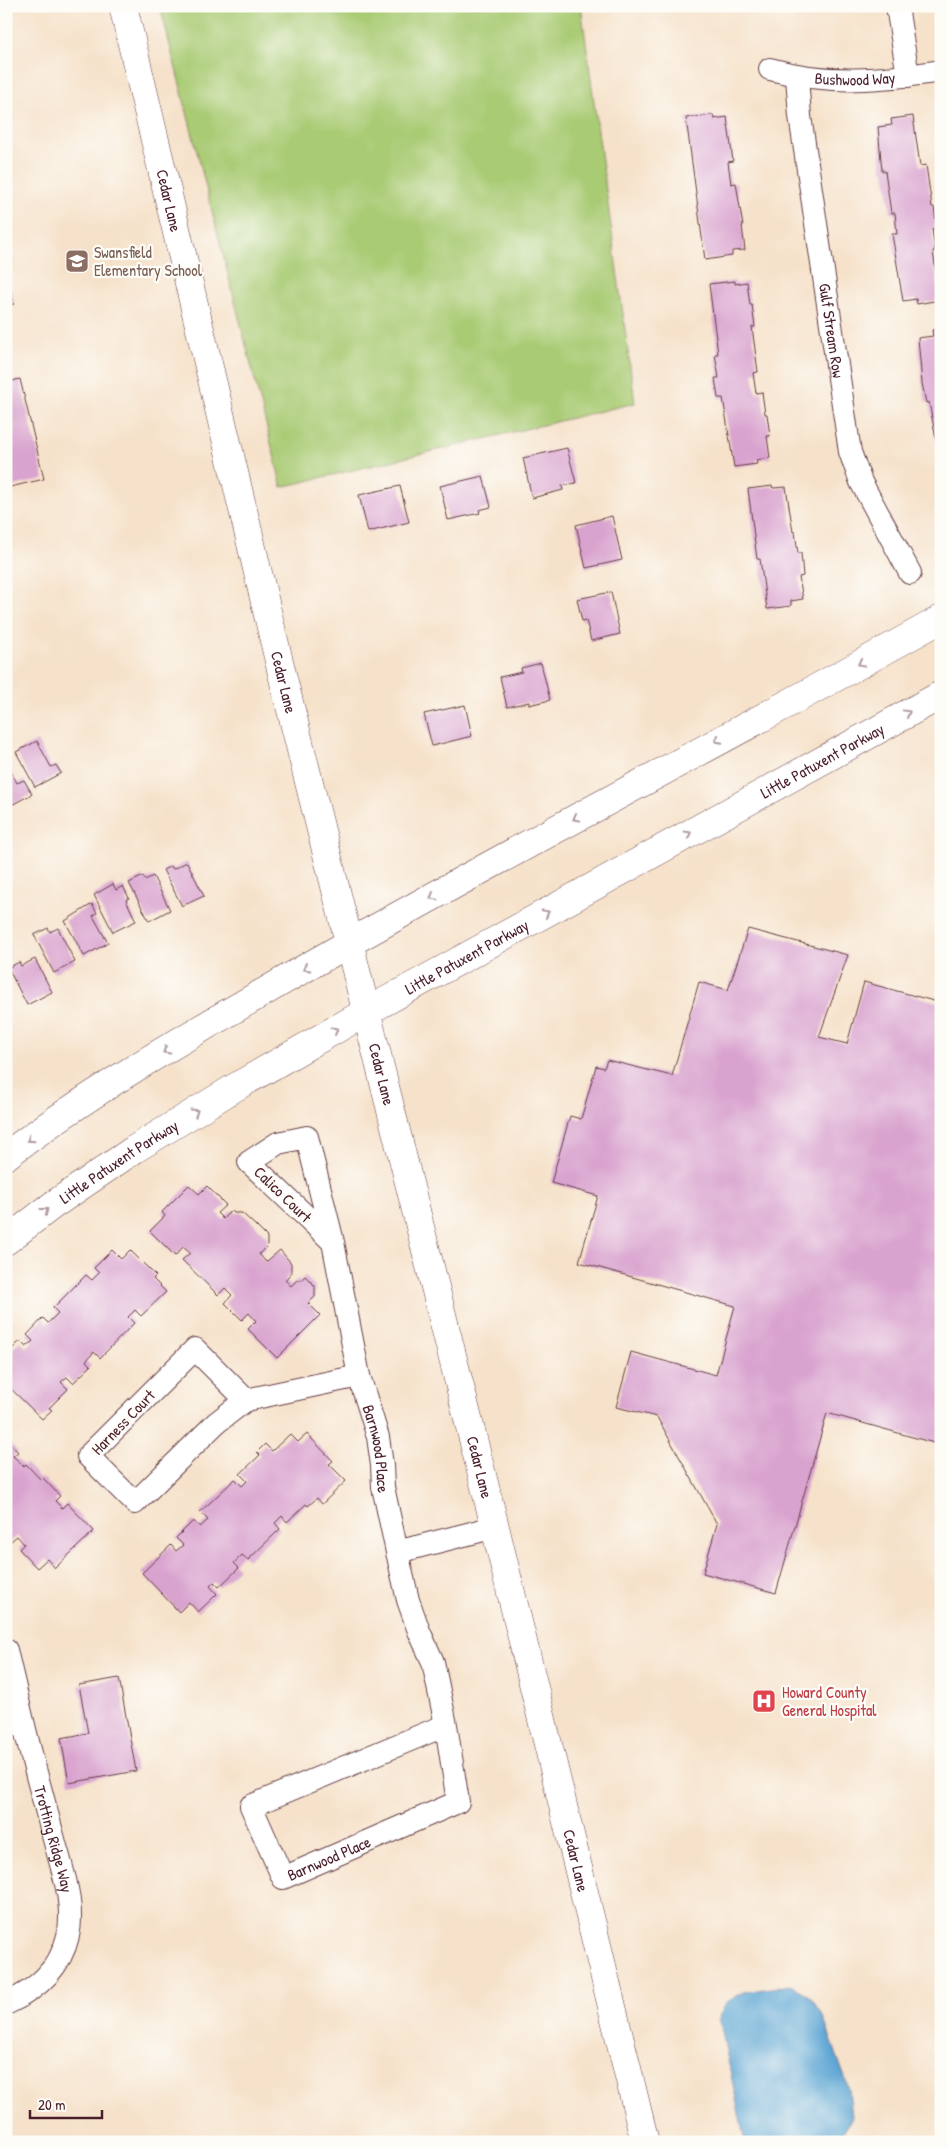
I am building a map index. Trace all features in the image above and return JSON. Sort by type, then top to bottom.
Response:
[{"type":"main road","name":"Cedar Lane","points":[[123,6],[348,944],[495,1527],[645,2142]]},
{"type":"main road","points":[[6,1156],[109,1086],[206,1026],[348,944],[941,620]]},
{"type":"main road","name":"Little Patuxent Parkway","points":[[6,1241],[53,1205],[135,1149],[234,1088],[366,1012],[941,695]]},
{"type":"street","points":[[897,6],[908,76]]},
{"type":"street","name":"Bushwood Way","points":[[770,69],[797,77],[869,79],[941,71]]},
{"type":"street","name":"Gulf Stream Row","points":[[797,77],[800,116],[850,452],[861,482],[910,573]]},
{"type":"street","name":"Calico Court","points":[[333,1242],[249,1162],[278,1143],[307,1137],[333,1242],[359,1376]]},
{"type":"street","name":"Harness Court","points":[[246,1400],[195,1349],[88,1456],[135,1503],[216,1423],[246,1400],[359,1376]]},
{"type":"street","name":"Barnwood Place","points":[[359,1376],[378,1437],[383,1487],[408,1600],[433,1662],[440,1689],[446,1725],[458,1802],[283,1878],[251,1806],[446,1725]]},
{"type":"street","points":[[397,1552],[495,1527]]},
{"type":"street","name":"Trotting Ridge Way","points":[[6,1650],[33,1764],[68,1890],[70,1915],[68,1936],[54,1970],[22,1997],[6,2004]]},
{"type":"green space","points":[[160,6],[581,6],[635,403],[282,487]]},
{"type":"water","points":[[791,1985],[809,1995],[822,2014],[849,2089],[852,2117],[843,2132],[803,2142],[745,2142],[719,2017],[727,2002],[744,1992]]},
{"type":"building","points":[[713,115],[714,119],[727,117],[733,161],[728,162],[731,184],[736,183],[745,250],[732,251],[732,256],[705,260],[686,118]]},
{"type":"building","points":[[913,116],[920,166],[926,165],[932,207],[934,207],[937,229],[932,229],[935,250],[933,251],[940,300],[917,304],[916,299],[903,301],[892,234],[897,234],[895,213],[891,213],[885,171],[882,171],[878,127],[892,125],[891,119]]},
{"type":"building","points":[[6,274],[14,304],[6,306]]},
{"type":"building","points":[[735,281],[735,284],[747,282],[750,305],[752,305],[755,327],[752,327],[758,372],[753,373],[756,393],[762,392],[765,414],[767,414],[770,458],[756,460],[757,464],[734,467],[723,398],[718,398],[715,378],[719,378],[715,354],[718,354],[709,284]]},
{"type":"building","points":[[941,329],[940,461],[929,402],[926,403],[922,383],[918,338],[933,336],[932,330]]},
{"type":"building","points":[[6,378],[8,382],[20,379],[44,479],[6,488]]},
{"type":"building","points":[[567,448],[576,483],[562,486],[563,490],[532,498],[523,458]]},
{"type":"building","points":[[483,476],[491,507],[479,510],[480,513],[448,520],[440,486]]},
{"type":"building","points":[[400,486],[409,522],[368,532],[359,495]]},
{"type":"building","points":[[772,486],[773,488],[786,487],[793,532],[795,532],[798,553],[801,553],[803,576],[799,577],[803,599],[791,601],[791,606],[767,609],[760,559],[757,559],[748,489]]},
{"type":"building","points":[[612,516],[622,560],[586,568],[576,525]]},
{"type":"building","points":[[611,592],[620,634],[591,641],[586,620],[582,621],[577,599]]},
{"type":"building","points":[[541,663],[550,700],[529,705],[529,702],[507,707],[500,677],[522,672],[521,668]]},
{"type":"building","points":[[465,705],[472,736],[432,746],[424,714]]},
{"type":"building","points":[[37,741],[51,767],[56,765],[61,773],[35,787],[16,752]]},
{"type":"building","points":[[6,763],[17,783],[24,780],[32,794],[6,808]]},
{"type":"building","points":[[187,862],[204,896],[182,906],[163,870],[171,866],[173,869]]},
{"type":"building","points":[[143,876],[145,880],[153,876],[170,910],[149,921],[129,883]]},
{"type":"building","points":[[113,884],[116,890],[123,886],[129,898],[126,900],[136,921],[113,932],[94,895]]},
{"type":"building","points":[[92,904],[97,913],[93,916],[108,943],[84,956],[65,921]]},
{"type":"building","points":[[48,928],[50,932],[58,928],[75,962],[54,973],[34,935]]},
{"type":"building","points":[[748,929],[848,955],[819,1037],[847,1044],[864,982],[941,1003],[941,1445],[827,1413],[776,1593],[703,1573],[717,1524],[657,1417],[616,1407],[631,1352],[716,1375],[735,1306],[579,1262],[598,1196],[551,1183],[570,1116],[581,1119],[596,1066],[604,1068],[607,1060],[672,1076],[699,982],[728,990]]},
{"type":"building","points":[[35,959],[52,992],[27,1005],[8,968],[19,962],[21,966]]},
{"type":"building","points":[[189,1185],[199,1194],[207,1186],[226,1205],[217,1213],[223,1219],[231,1210],[234,1213],[242,1213],[256,1226],[267,1237],[267,1246],[259,1254],[266,1262],[280,1250],[291,1263],[291,1273],[285,1280],[291,1286],[298,1279],[300,1281],[305,1276],[315,1286],[315,1297],[308,1303],[320,1315],[277,1358],[248,1329],[256,1321],[249,1313],[242,1320],[225,1303],[232,1295],[225,1288],[218,1295],[182,1260],[190,1253],[183,1247],[175,1256],[150,1231],[165,1216],[162,1212]]},
{"type":"building","points":[[112,1250],[121,1259],[130,1250],[156,1276],[153,1279],[166,1292],[141,1316],[135,1310],[128,1317],[134,1323],[100,1358],[94,1352],[86,1361],[91,1366],[73,1383],[67,1377],[61,1382],[68,1389],[49,1408],[52,1410],[42,1419],[6,1384],[6,1355],[20,1341],[26,1347],[33,1341],[27,1335],[43,1318],[48,1323],[58,1313],[53,1308],[86,1275],[92,1280],[99,1273],[94,1268]]},
{"type":"building","points":[[290,1434],[298,1442],[307,1434],[333,1461],[329,1464],[346,1481],[322,1504],[317,1498],[308,1506],[306,1504],[287,1522],[282,1516],[275,1523],[280,1529],[248,1560],[242,1555],[234,1563],[239,1568],[219,1587],[214,1582],[210,1586],[217,1594],[198,1612],[189,1602],[179,1612],[142,1573],[171,1545],[176,1551],[183,1545],[176,1538],[193,1521],[200,1527],[208,1520],[200,1512],[235,1479],[242,1486],[247,1481],[240,1474],[260,1455],[257,1452],[265,1444],[272,1451]]},
{"type":"building","points":[[6,1439],[18,1452],[13,1456],[24,1466],[26,1464],[41,1480],[43,1478],[60,1496],[55,1501],[62,1508],[67,1503],[94,1531],[55,1568],[47,1559],[37,1568],[19,1549],[24,1544],[17,1536],[10,1542],[6,1538]]},
{"type":"building","points":[[119,1678],[136,1771],[69,1783],[61,1738],[88,1733],[79,1685]]},
{"type":"place","name":"Swansfield Elementary School","points":[[77,261]]},
{"type":"place","name":"Howard County General Hospital","points":[[764,1701]]}]
